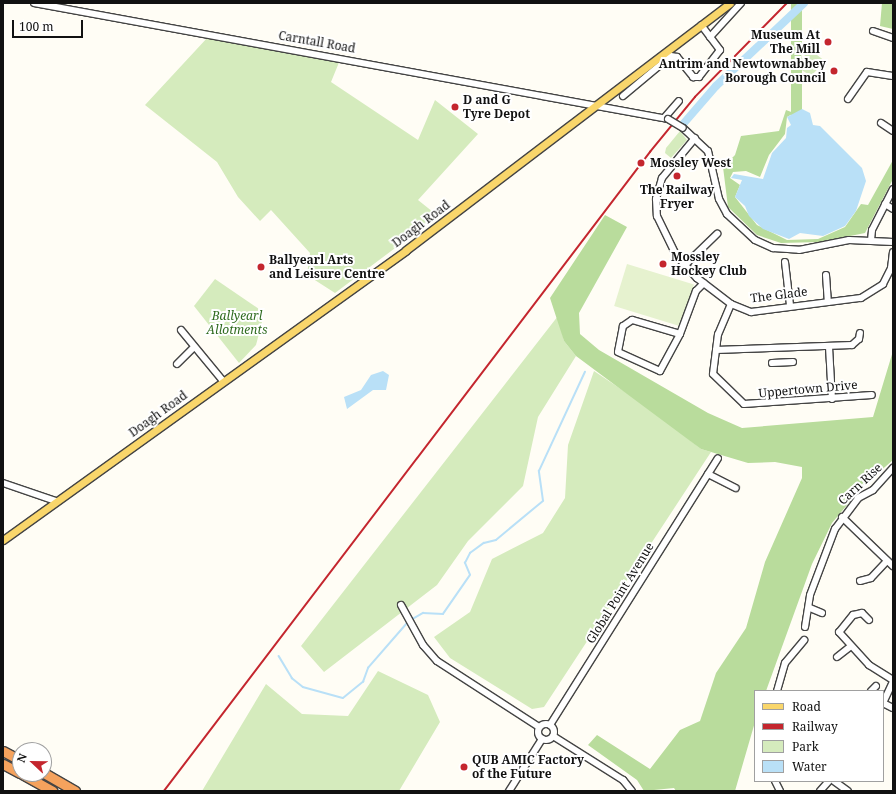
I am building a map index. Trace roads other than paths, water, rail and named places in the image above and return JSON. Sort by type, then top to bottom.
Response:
[{"type":"highway","points":[[3,751],[12,756]]},
{"type":"highway","points":[[3,764],[12,768]]},
{"type":"highway","points":[[52,778],[75,791]]},
{"type":"highway","points":[[37,782],[53,791]]},
{"type":"main road","name":"Doagh Road","points":[[3,540],[417,241],[730,3]]},
{"type":"street","name":"Carntall Road","points":[[34,3],[667,118],[684,128],[695,138],[710,156],[718,195],[727,214],[755,240],[773,248],[799,250],[871,240],[893,242]]},
{"type":"street","points":[[710,37],[741,3]]},
{"type":"street","points":[[632,98],[625,94],[671,56],[677,57],[693,77],[699,77],[719,54],[710,37],[701,25]]},
{"type":"street","points":[[873,31],[893,38]]},
{"type":"street","points":[[848,98],[867,72],[893,76]]},
{"type":"street","points":[[667,118],[679,101]]},
{"type":"street","points":[[881,123],[893,131]]},
{"type":"street","name":"The Glade","points":[[695,138],[663,175],[656,200],[660,227],[685,265],[704,283],[731,304],[751,312],[790,305],[861,298],[876,290],[889,275],[893,252]]},
{"type":"street","points":[[871,240],[885,204],[893,189]]},
{"type":"street","points":[[885,204],[893,209]]},
{"type":"street","points":[[685,265],[717,234]]},
{"type":"street","points":[[786,262],[790,305]]},
{"type":"street","points":[[826,275],[828,302]]},
{"type":"street","points":[[680,334],[632,320],[623,326],[618,352],[660,371],[680,334],[696,291],[704,283]]},
{"type":"street","name":"Uppertown Drive","points":[[731,304],[722,320],[713,374],[744,404],[872,395]]},
{"type":"street","points":[[181,330],[194,348],[223,381]]},
{"type":"street","points":[[716,350],[782,349],[852,345],[859,339],[860,333]]},
{"type":"street","points":[[829,347],[832,399]]},
{"type":"street","points":[[177,364],[194,348]]},
{"type":"street","points":[[782,349],[785,362]]},
{"type":"street","points":[[772,363],[793,362]]},
{"type":"street","name":"Global Point Avenue","points":[[550,725],[718,458]]},
{"type":"street","name":"Carn Rise","points":[[842,517],[893,468]]},
{"type":"street","points":[[708,474],[736,488]]},
{"type":"street","points":[[3,483],[56,501]]},
{"type":"street","points":[[805,627],[810,608],[810,595],[821,562],[842,517],[893,566]]},
{"type":"street","points":[[860,582],[871,578],[887,561]]},
{"type":"street","points":[[401,605],[410,622],[437,661],[539,727],[542,739]]},
{"type":"street","points":[[810,608],[822,612]]},
{"type":"street","points":[[869,620],[864,610],[844,622],[839,630],[850,647],[893,681],[884,701]]},
{"type":"street","points":[[777,690],[785,663],[804,640]]},
{"type":"street","points":[[837,657],[850,647]]},
{"type":"street","points":[[872,690],[876,686]]},
{"type":"street","points":[[884,704],[893,708]]},
{"type":"street","points":[[539,727],[550,725],[553,736],[622,780],[632,791]]},
{"type":"street","points":[[509,791],[542,739],[553,736]]},
{"type":"street","points":[[776,782],[780,791]]},
{"type":"street","points":[[820,791],[828,782]]},
{"type":"street","points":[[835,782],[848,791]]},
{"type":"water","points":[[802,109],[810,113],[813,125],[820,126],[862,168],[866,181],[856,211],[845,226],[823,236],[800,233],[789,239],[763,229],[749,216],[745,206],[735,197],[742,180],[731,178],[734,174],[763,179],[772,153],[786,138],[787,128],[791,125],[787,117]]},
{"type":"water","points":[[383,371],[389,375],[386,390],[373,390],[347,409],[344,397],[361,390],[371,375]]},
{"type":"waterway","points":[[684,123],[716,86],[804,3]]},
{"type":"waterway","points":[[411,620],[423,613],[443,614],[470,575],[465,563],[470,553],[484,543],[496,540],[543,501],[539,471],[585,372]]},
{"type":"waterway","points":[[279,656],[292,678],[303,687],[343,698],[363,682],[368,668],[408,622]]},
{"type":"railway","points":[[164,791],[650,152],[695,97],[787,3]]},
{"type":"place","name":"Museum At The Mill","points":[[828,42]]},
{"type":"place","name":"Antrim and Newtownabbey Borough Council","points":[[834,71]]},
{"type":"place","name":"D and G Tyre Depot","points":[[455,107]]},
{"type":"place","name":"Mossley West","points":[[641,163]]},
{"type":"place","name":"The Railway Fryer","points":[[677,176]]},
{"type":"place","name":"Mossley Hockey Club","points":[[663,264]]},
{"type":"place","name":"Ballyearl Arts and Leisure Centre","points":[[261,267]]},
{"type":"place","name":"QUB AMIC Factory of the Future","points":[[464,767]]},
{"type":"park label","name":"Ballyearl Allotments","points":[[237,323]]}]
